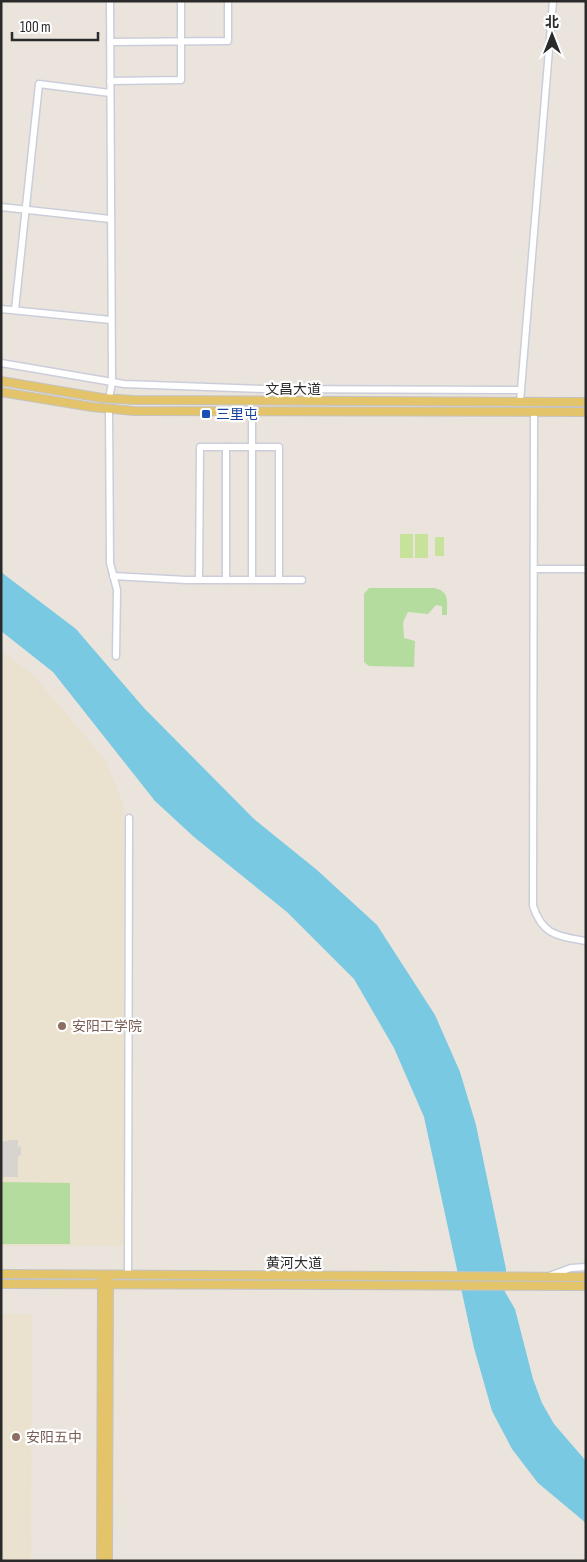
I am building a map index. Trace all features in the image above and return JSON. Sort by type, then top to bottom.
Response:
[{"type":"main road","name":"文昌大道","points":[[1,381],[109,399],[586,402]]},
{"type":"main road","name":"文昌大道","points":[[1,392],[109,409],[252,412],[586,412]]},
{"type":"main road","name":"黄河大道","points":[[1,1274],[586,1276]]},
{"type":"main road","points":[[106,1275],[108,1561]]},
{"type":"main road","name":"黄河大道","points":[[1,1284],[586,1286]]},
{"type":"main road","points":[[101,1561],[106,1284]]},
{"type":"street","points":[[109,399],[112,382],[110,1]]},
{"type":"street","points":[[110,81],[181,80],[181,1]]},
{"type":"street","points":[[110,42],[228,41],[228,1]]},
{"type":"street","points":[[520,402],[553,1]]},
{"type":"street","points":[[15,310],[39,84],[110,93]]},
{"type":"street","points":[[1,207],[110,219]]},
{"type":"street","points":[[1,309],[111,320]]},
{"type":"street","points":[[1,364],[112,382],[264,390],[521,390]]},
{"type":"street","points":[[109,409],[110,563],[117,590],[116,656]]},
{"type":"street","points":[[252,412],[252,580]]},
{"type":"street","points":[[534,412],[533,906],[536,915],[547,930],[562,938],[586,941]]},
{"type":"street","points":[[199,580],[200,447],[279,447],[279,580]]},
{"type":"street","points":[[226,447],[226,580]]},
{"type":"street","points":[[534,569],[586,569]]},
{"type":"street","points":[[113,576],[199,580],[302,580]]},
{"type":"street","points":[[128,1275],[129,818]]},
{"type":"street","points":[[574,939],[586,936]]},
{"type":"street","points":[[548,1276],[570,1268],[586,1267]]},
{"type":"shaded area","name":"安阳工学院","points":[[1,650],[33,675],[106,761],[124,806],[124,1246],[1,1246]]},
{"type":"shaded area","points":[[18,1140],[18,1146],[21,1147],[21,1155],[18,1156],[18,1177],[1,1177],[1,1142]]},
{"type":"shaded area","name":"安阳五中","points":[[1,1314],[32,1314],[31,1561],[1,1561]]},
{"type":"green space","points":[[400,534],[413,534],[413,558],[400,558]]},
{"type":"green space","points":[[415,534],[428,534],[428,558],[415,558]]},
{"type":"green space","points":[[435,537],[444,537],[444,556],[435,556]]},
{"type":"green space","points":[[369,588],[434,588],[439,589],[445,594],[447,615],[442,615],[442,606],[436,605],[428,614],[408,612],[403,622],[404,638],[415,641],[414,667],[369,666],[364,662],[364,594]]},
{"type":"green space","points":[[1,1182],[70,1183],[70,1244],[1,1244]]},
{"type":"water","points":[[1,572],[76,629],[144,708],[254,819],[317,870],[377,925],[435,1015],[460,1072],[476,1125],[506,1269],[505,1292],[515,1309],[533,1379],[542,1403],[554,1424],[586,1461],[586,1523],[538,1483],[512,1449],[492,1411],[474,1348],[424,1117],[394,1048],[354,979],[287,912],[194,837],[155,801],[53,672],[1,631]]},
{"type":"place","name":"三里屯","points":[[206,414]]},
{"type":"place","name":"安阳工学院","points":[[62,1026]]},
{"type":"place","name":"安阳五中","points":[[16,1437]]}]
